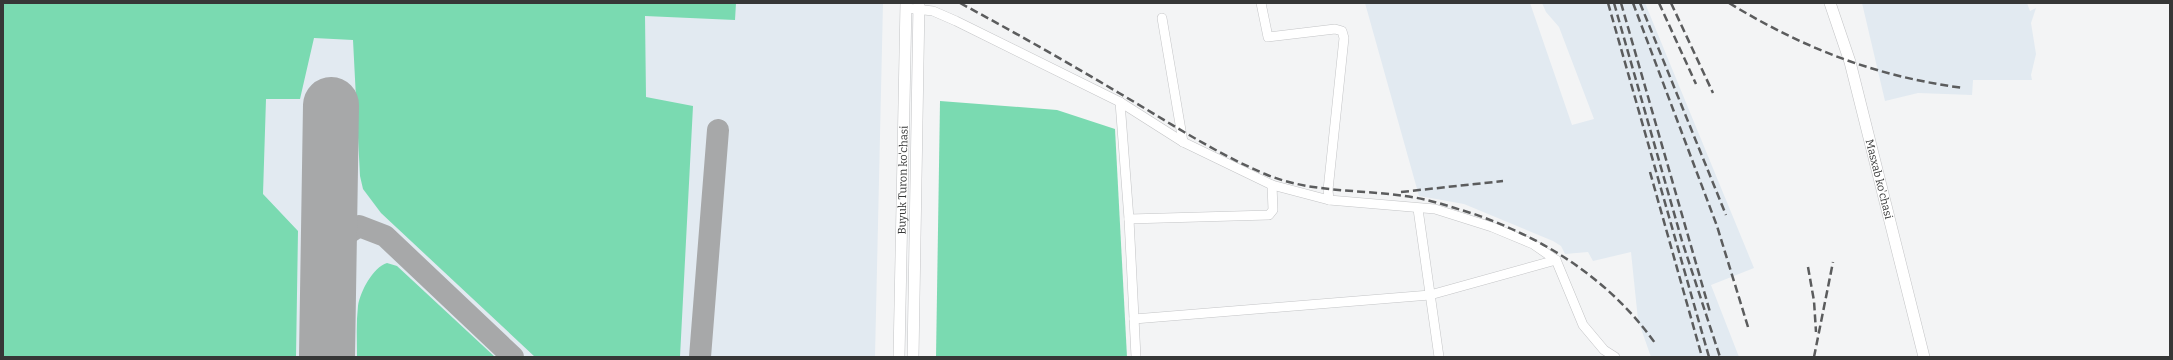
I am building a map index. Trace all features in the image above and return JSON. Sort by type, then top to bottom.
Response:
[{"type":"main road","name":"Masxab ko'chasi","points":[[1830,3],[1850,62],[1924,357]]},
{"type":"main road","name":"Buyuk Turon ko'chasi","points":[[899,357],[906,6]]},
{"type":"main road","name":"Buyuk Turon ko'chasi","points":[[913,357],[919,6]]},
{"type":"street","points":[[1261,3],[1268,37],[1335,29],[1342,31],[1344,38],[1328,190],[1329,200]]},
{"type":"street","points":[[906,6],[919,6],[941,14],[1120,102],[1183,142],[1272,185],[1329,200],[1418,209],[1435,209],[1492,227],[1533,244],[1556,260],[1583,324],[1604,350],[1614,357]]},
{"type":"street","points":[[1162,18],[1183,142]]},
{"type":"street","points":[[1120,102],[1129,219],[1136,357]]},
{"type":"street","points":[[1129,219],[1269,214],[1273,210],[1272,185]]},
{"type":"street","points":[[1418,209],[1439,357]]},
{"type":"street","points":[[1134,319],[1430,295],[1556,260]]},
{"type":"shaded area","points":[[3,3],[883,3],[875,357],[3,357]]},
{"type":"shaded area","points":[[1365,3],[1530,3],[1572,125],[1594,119],[1559,27],[1546,12],[1542,3],[1645,3],[1754,268],[1711,285],[1739,357],[1651,357],[1638,320],[1631,252],[1593,261],[1588,252],[1565,254],[1561,246],[1553,241],[1464,204],[1419,196]]},
{"type":"shaded area","points":[[1862,3],[2027,3],[2030,11],[2036,8],[2031,23],[2036,54],[2031,75],[2032,80],[1973,80],[1972,95],[1918,93],[1885,101]]},
{"type":"green space","points":[[3,3],[736,3],[735,20],[645,16],[646,97],[693,106],[680,357],[535,357],[381,213],[363,189],[360,176],[353,40],[314,38],[300,99],[266,99],[263,194],[298,231],[296,357],[3,357]]},
{"type":"green space","points":[[940,101],[1057,110],[1115,129],[1127,357],[936,357]]},
{"type":"green space","points":[[387,263],[397,266],[495,357],[357,357],[357,319],[359,300],[364,287],[372,275],[382,265]]},
{"type":"taxiway","points":[[700,357],[718,130]]},
{"type":"taxiway","points":[[328,260],[340,239],[359,226],[385,236],[513,357]]},
{"type":"runway","points":[[327,357],[331,105]]},
{"type":"railway","points":[[960,3],[1060,59],[1209,146],[1265,174],[1299,184],[1334,190],[1387,194],[1423,199],[1474,214],[1501,224],[1526,236],[1575,264],[1597,281],[1637,320],[1655,343]]},
{"type":"railway","points":[[1608,3],[1709,357]]},
{"type":"railway","points":[[1614,3],[1682,241],[1720,357]]},
{"type":"railway","points":[[1621,3],[1710,312]]},
{"type":"railway","points":[[1633,3],[1717,226],[1748,327]]},
{"type":"railway","points":[[1640,3],[1726,215]]},
{"type":"railway","points":[[1659,3],[1696,84]]},
{"type":"railway","points":[[1671,3],[1713,93]]},
{"type":"railway","points":[[1729,3],[1785,34],[1842,58],[1870,68],[1900,76],[1963,88]]},
{"type":"railway","points":[[1650,172],[1702,357]]},
{"type":"railway","points":[[1401,192],[1503,181]]},
{"type":"railway","points":[[1814,357],[1833,262]]},
{"type":"railway","points":[[1808,267],[1814,301],[1816,332]]}]
